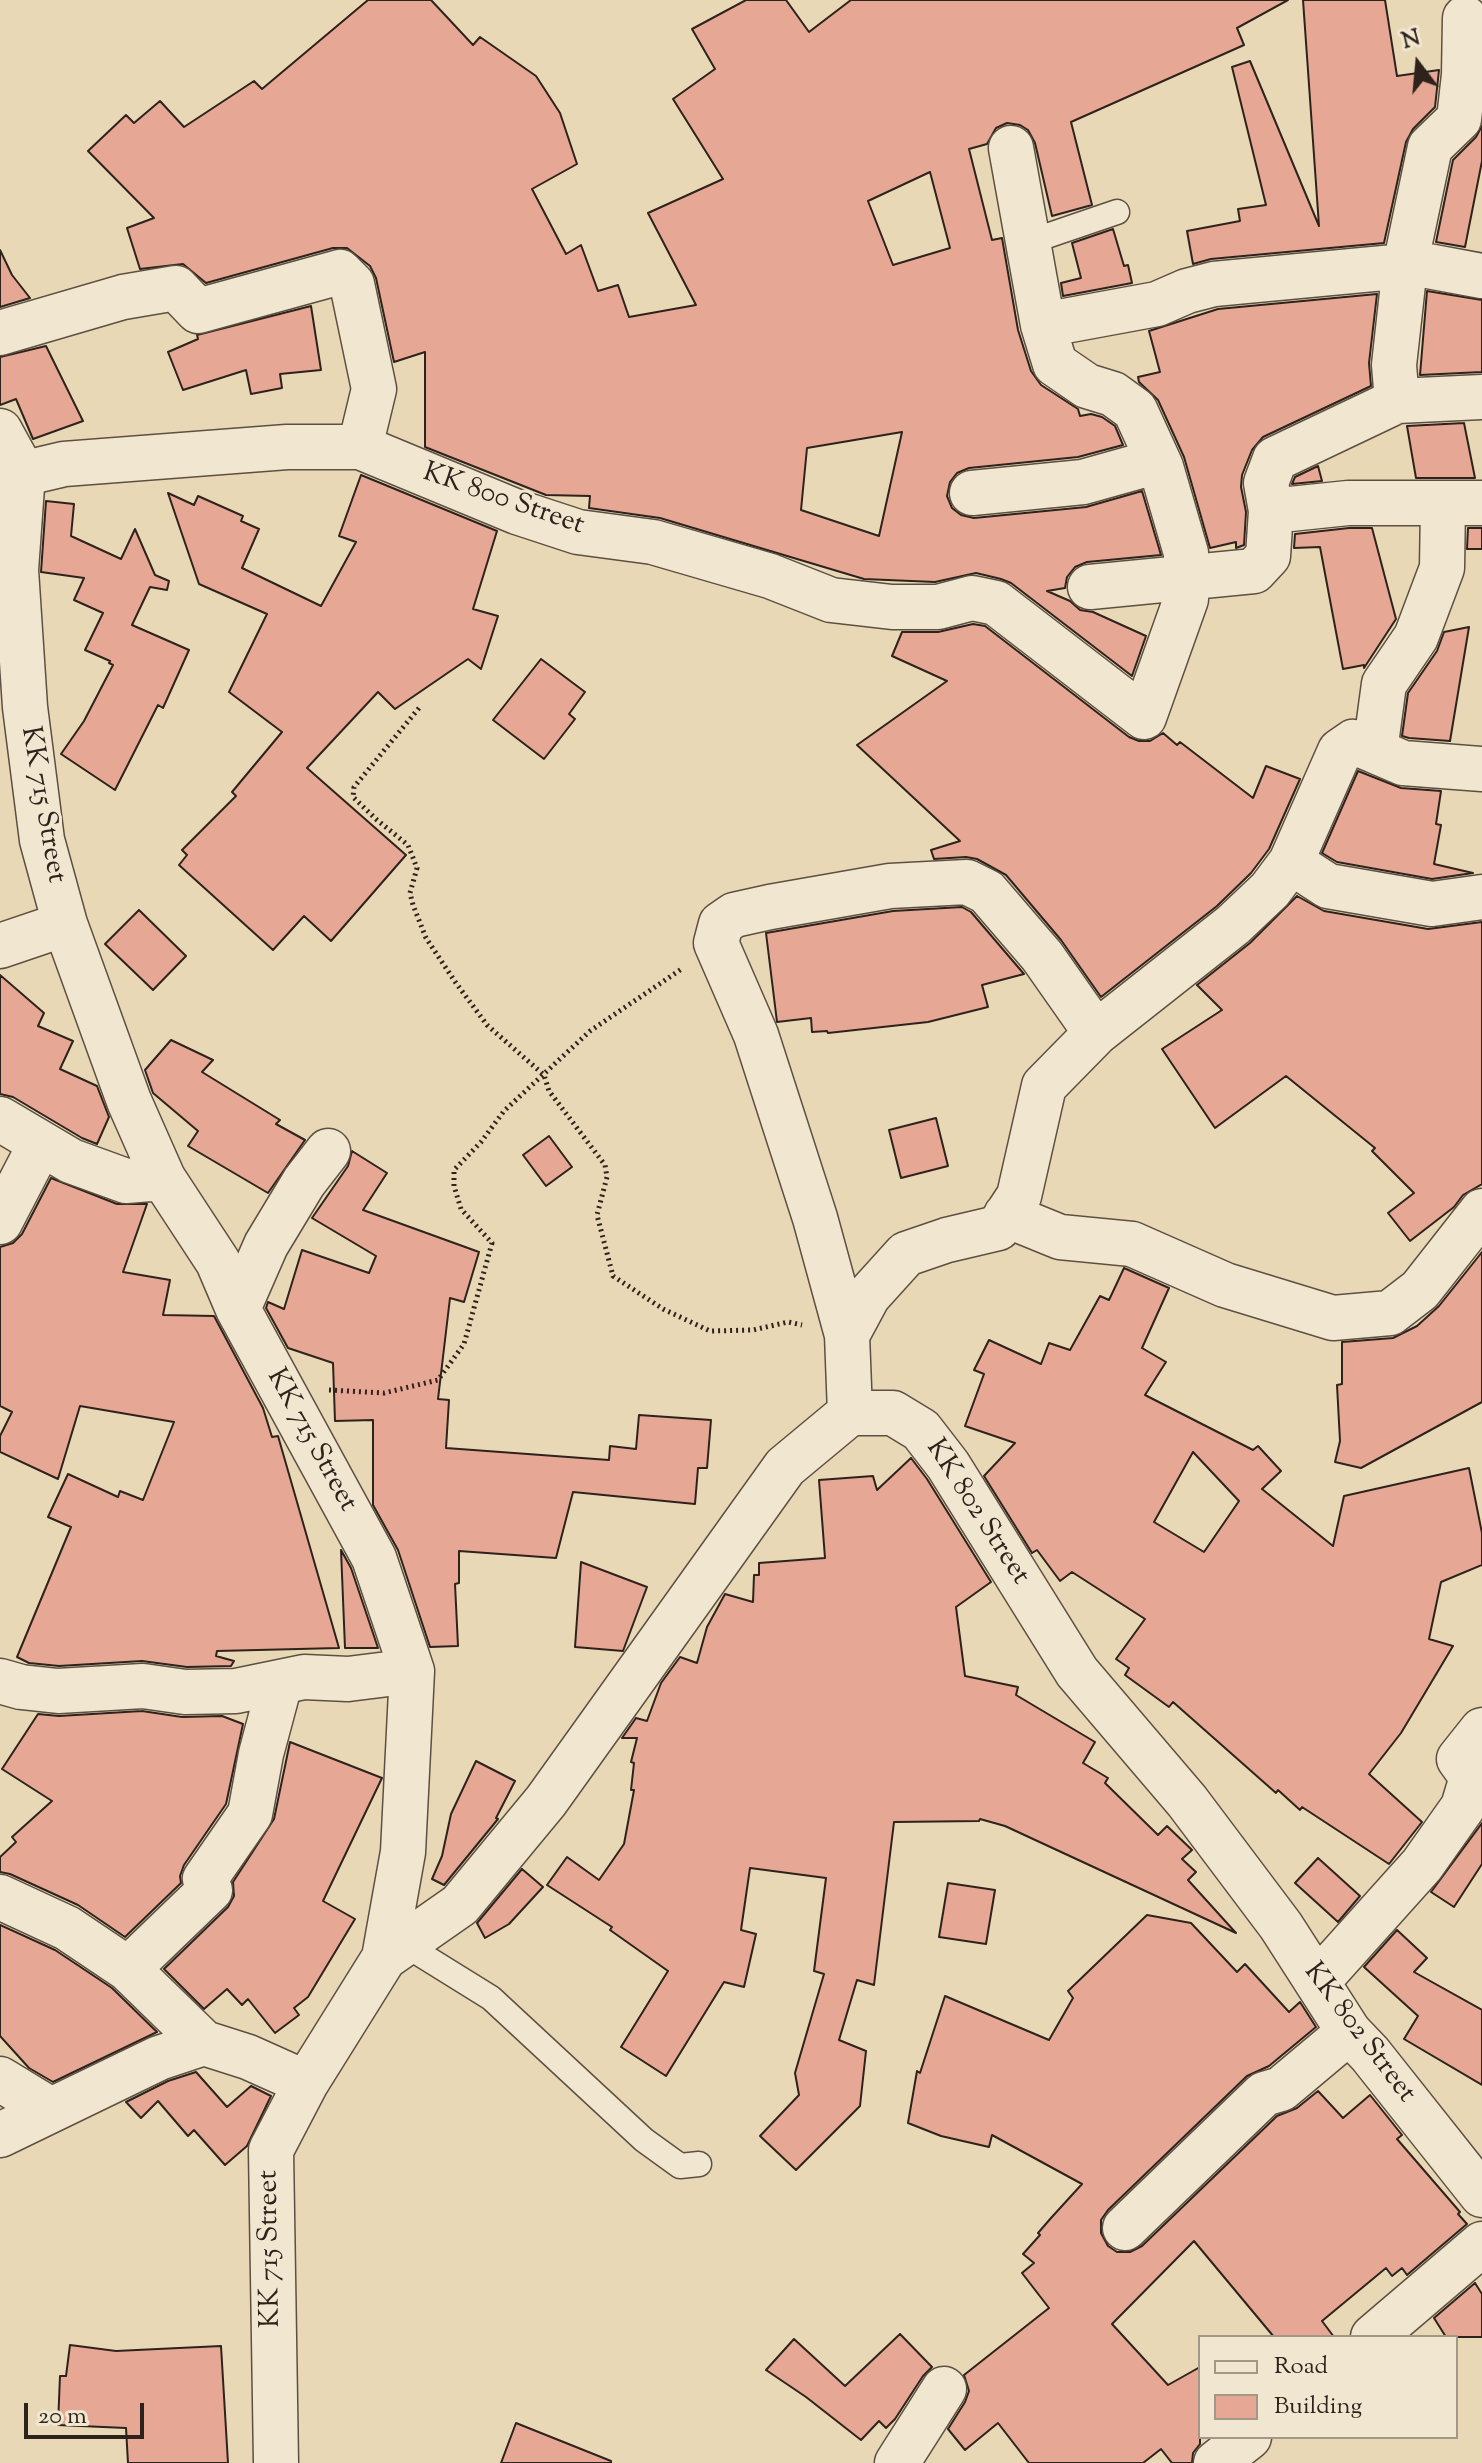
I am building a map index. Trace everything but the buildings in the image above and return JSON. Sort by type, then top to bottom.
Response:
[{"type":"street","points":[[1397,401],[1394,365],[1405,266],[1430,147],[1459,119],[1465,18]]},
{"type":"street","points":[[1011,148],[1043,325],[1055,364],[1087,386],[1113,394],[1135,410],[1158,461],[1186,553],[1186,576]]},
{"type":"street","points":[[1043,325],[1157,304],[1214,284],[1405,266],[1428,266],[1482,276]]},
{"type":"street","points":[[0,333],[123,297],[176,288],[198,311],[340,272],[352,284],[374,389],[360,447],[273,448],[64,464],[11,476],[0,431]]},
{"type":"street","points":[[1090,587],[1254,571],[1268,556],[1271,511],[1266,483],[1275,459],[1397,401],[1482,397]]},
{"type":"street","name":"KK 800 Street","points":[[360,447],[517,512],[578,532],[653,542],[770,576],[831,600],[892,607],[938,607],[972,598],[996,603],[1144,717],[1186,599],[1186,576]]},
{"type":"street","points":[[972,493],[1083,482],[1158,461]]},
{"type":"street","name":"KK 715 Street","points":[[11,476],[16,570],[12,707],[42,840],[65,924],[129,1101],[163,1178],[218,1262],[238,1309],[374,1558],[412,1671],[403,1852],[394,1951],[306,2083],[271,2150],[276,2463]]},
{"type":"street","points":[[1271,511],[1348,503],[1463,504],[1416,637],[1384,684],[1375,751]]},
{"type":"street","points":[[847,1335],[868,1296],[906,1254],[998,1228],[1019,1196],[1044,1086],[1096,1033],[1233,925],[1270,890],[1291,862],[1340,751],[1353,742],[1403,763],[1482,769]]},
{"type":"street","points":[[1291,862],[1328,886],[1432,904],[1482,897]]},
{"type":"street","points":[[394,1951],[460,1905],[546,1801],[785,1467],[850,1413],[847,1335],[815,1218],[756,1035],[716,943],[721,924],[734,915],[890,886],[967,882],[987,892],[1042,956],[1096,1033]]},
{"type":"street","points":[[0,946],[65,924]]},
{"type":"street","points":[[0,1119],[71,1161],[126,1181],[163,1178]]},
{"type":"street","points":[[0,1222],[40,1145]]},
{"type":"street","points":[[238,1309],[266,1245],[304,1182],[328,1151]]},
{"type":"street","points":[[1006,1215],[1060,1237],[1132,1244],[1225,1285],[1333,1318],[1390,1313],[1420,1290],[1482,1211]]},
{"type":"street","name":"KK 802 Street","points":[[850,1413],[893,1413],[921,1430],[989,1528],[1077,1672],[1187,1801],[1281,1926],[1349,2032],[1482,2195]]},
{"type":"street","points":[[0,1681],[58,1691],[143,1686],[185,1692],[236,1691],[304,1677],[348,1679],[412,1671]]},
{"type":"street","points":[[128,1969],[210,1890],[205,1879],[250,1814],[261,1754],[280,1683]]},
{"type":"street","points":[[1317,1982],[1422,1865],[1463,1807],[1472,1777],[1459,1759],[1482,1730]]},
{"type":"street","points":[[0,1897],[67,1928],[128,1969],[204,2043],[248,2057],[306,2083]]},
{"type":"street","points":[[1125,2228],[1264,2094],[1281,2089],[1349,2032]]},
{"type":"street","points":[[0,2135],[159,2058],[204,2043]]},
{"type":"street","points":[[0,2079],[51,2110]]},
{"type":"street","points":[[1375,2335],[1482,2244]]},
{"type":"street","points":[[897,2463],[944,2389]]},
{"type":"street","points":[[1216,2463],[1246,2439]]},
{"type":"lane","points":[[1029,242],[1117,212]]},
{"type":"lane","points":[[394,1951],[491,1998],[644,2140],[680,2166],[699,2164]]},
{"type":"path","points":[[419,708],[354,787],[353,797],[408,845],[417,868],[410,893],[413,905],[426,938],[456,983],[487,1025],[544,1075],[549,1091],[605,1165],[607,1177],[597,1215],[613,1276],[663,1309],[710,1331],[753,1330],[788,1322],[847,1335]]},
{"type":"path","points":[[281,1388],[384,1393],[438,1380],[464,1344],[492,1243],[461,1209],[454,1186],[454,1170],[481,1142],[504,1111],[590,1031],[716,943]]}]
